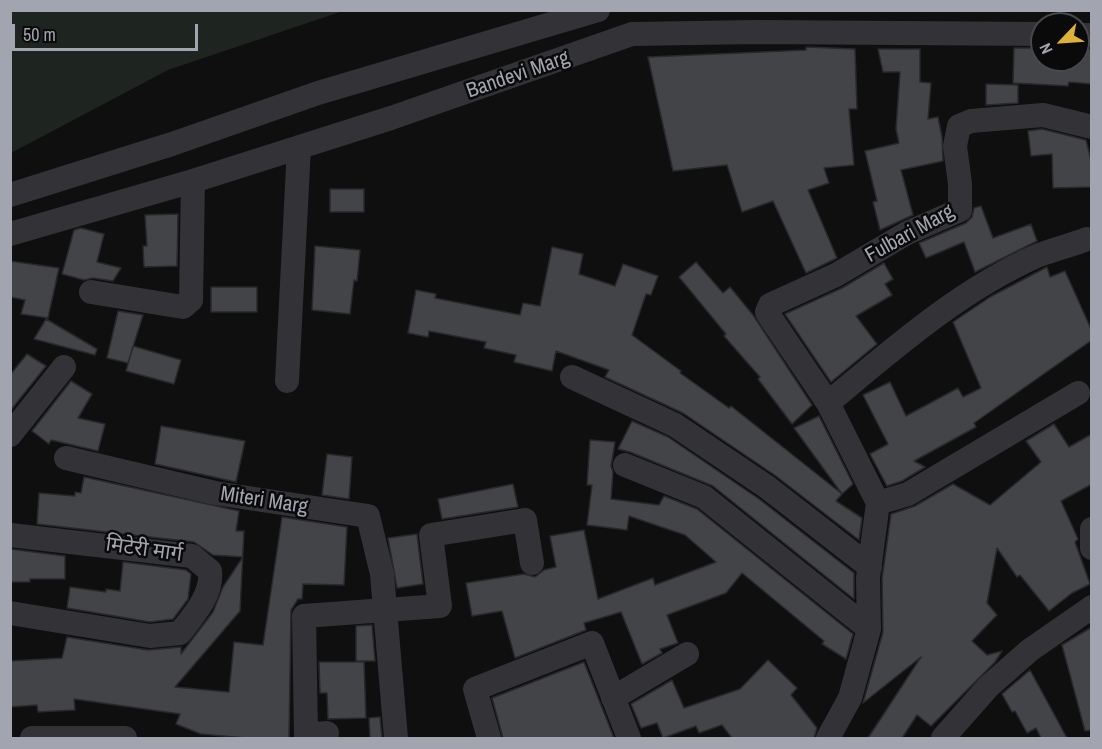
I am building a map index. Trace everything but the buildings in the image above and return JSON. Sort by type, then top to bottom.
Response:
[{"type":"street","points":[[10,195],[172,144],[318,93],[598,10]]},
{"type":"street","name":"Bandevi Marg","points":[[10,234],[193,181],[299,147],[548,65],[632,34],[767,32],[1030,34]]},
{"type":"street","name":"Fulbari Marg","points":[[878,503],[828,403],[767,312],[770,305],[836,275],[907,233],[960,210],[960,184],[955,146],[959,126],[971,120],[1043,115],[1092,128]]},
{"type":"street","points":[[287,381],[299,147]]},
{"type":"street","points":[[91,292],[183,307],[191,300],[193,181]]},
{"type":"street","points":[[828,403],[896,346],[968,296],[1039,255],[1087,239]]},
{"type":"street","points":[[10,435],[64,367]]},
{"type":"street","points":[[572,377],[675,425],[767,487],[870,567]]},
{"type":"street","points":[[828,738],[850,698],[869,629],[870,567],[878,503],[908,494],[1078,393]]},
{"type":"street","name":"Miteri Marg","points":[[66,458],[215,493],[368,516],[382,574],[396,738]]},
{"type":"street","points":[[625,465],[704,497],[869,629]]},
{"type":"street","points":[[327,733],[306,735],[304,616],[386,612],[440,606],[430,535],[525,520],[532,563]]},
{"type":"street","points":[[1092,530],[1092,548]]},
{"type":"street","name":"मिटेरी मार्ग","points":[[10,535],[192,556],[210,571],[211,580],[199,608],[180,633],[150,636],[10,613]]},
{"type":"street","points":[[943,738],[988,687],[1030,650],[1092,606]]},
{"type":"street","points":[[489,738],[475,689],[592,643],[629,738]]},
{"type":"street","points":[[613,698],[687,654]]},
{"type":"street","points":[[32,738],[125,738]]},
{"type":"shaded area","points":[[11,10],[343,11],[168,70],[11,153]]}]
